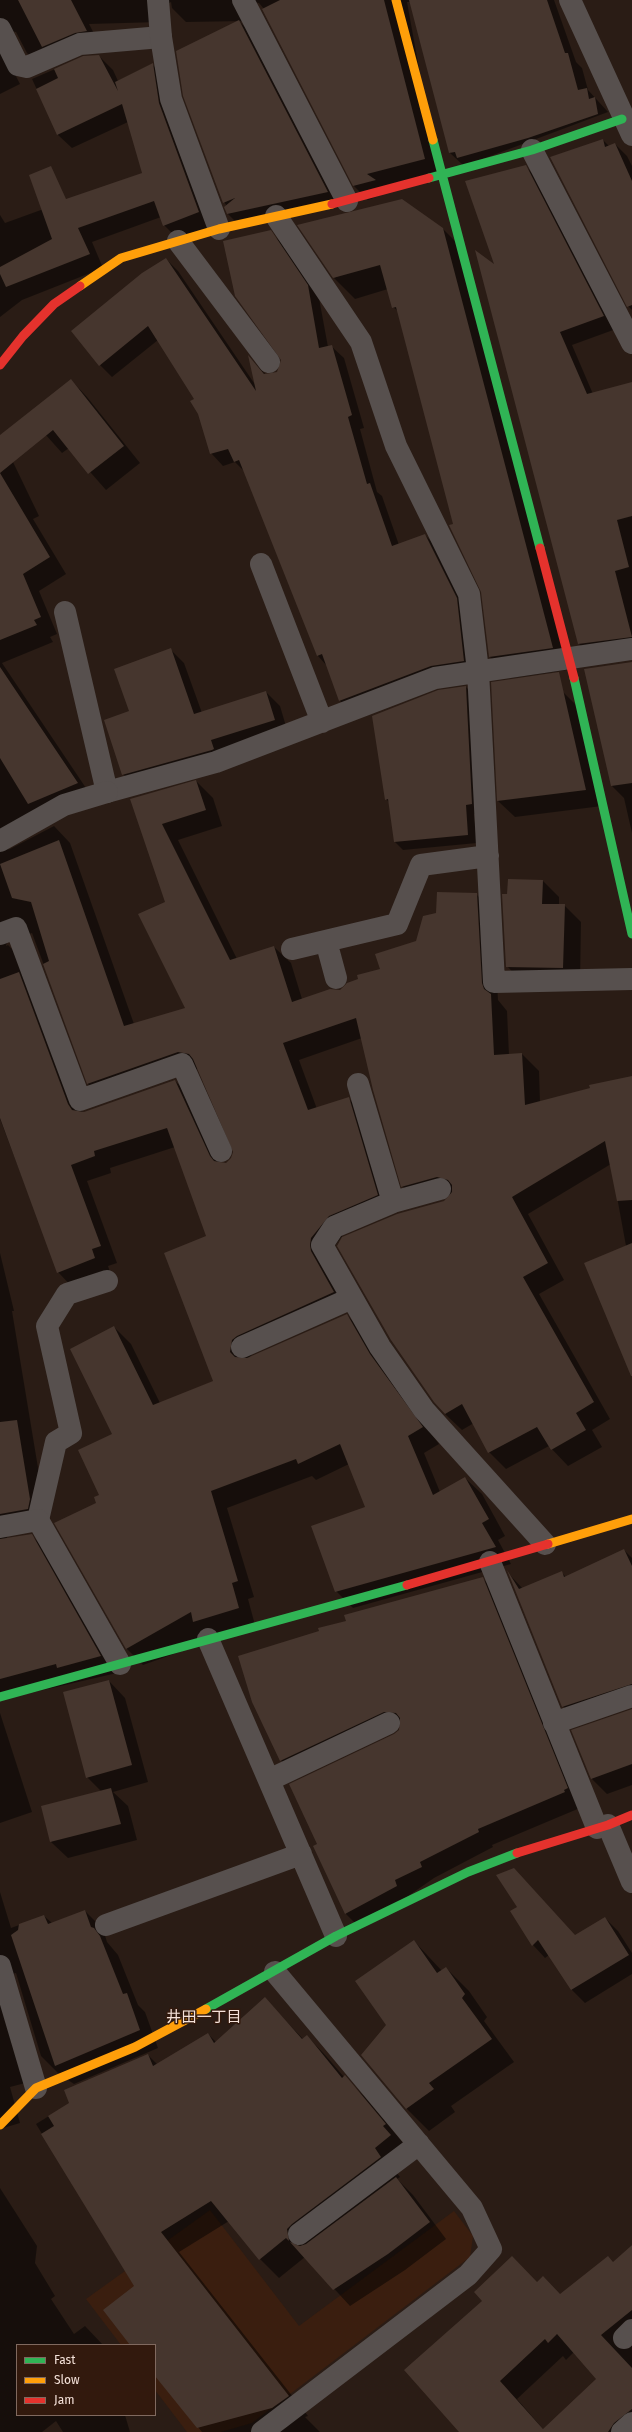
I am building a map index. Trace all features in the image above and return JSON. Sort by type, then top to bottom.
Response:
[{"type":"street","points":[[158,0],[161,37],[171,99],[219,229]]},
{"type":"street","points":[[243,0],[347,201]]},
{"type":"street","points":[[396,0],[625,869],[632,934]]},
{"type":"street","points":[[0,365],[23,336],[54,304],[121,258],[219,229],[347,201],[532,150],[627,127],[570,0]]},
{"type":"street","points":[[0,29],[18,65],[27,67],[80,44],[161,37]]},
{"type":"street","points":[[532,150],[632,343]]},
{"type":"street","points":[[276,216],[361,342],[396,446],[469,594],[478,671],[494,982],[632,979]]},
{"type":"street","points":[[178,241],[269,362]]},
{"type":"street","points":[[261,564],[322,722]]},
{"type":"street","points":[[65,612],[107,792]]},
{"type":"street","points":[[0,841],[64,805],[216,762],[435,678],[632,649]]},
{"type":"street","points":[[292,949],[397,924],[421,865],[488,856]]},
{"type":"street","points":[[0,934],[16,928],[80,1100],[182,1064],[221,1151]]},
{"type":"street","points":[[326,941],[336,978]]},
{"type":"street","points":[[358,1084],[393,1202]]},
{"type":"street","points":[[440,1189],[393,1202],[334,1227],[322,1245],[380,1347],[424,1410],[545,1544]]},
{"type":"street","points":[[107,1282],[67,1294],[47,1326],[71,1433],[56,1442],[38,1520],[120,1664]]},
{"type":"street","points":[[242,1347],[352,1298]]},
{"type":"street","points":[[0,1697],[490,1562],[545,1544],[632,1519]]},
{"type":"street","points":[[0,1527],[38,1520]]},
{"type":"street","points":[[490,1562],[554,1723],[603,1827],[632,1882]]},
{"type":"street","points":[[208,1639],[336,1936]]},
{"type":"street","points":[[554,1723],[632,1696]]},
{"type":"street","points":[[269,1780],[389,1723]]},
{"type":"street","points":[[0,2125],[36,2088],[135,2047],[275,1972],[336,1936],[468,1872],[541,1844],[603,1827],[632,1815]]},
{"type":"street","points":[[106,1925],[301,1854]]},
{"type":"street","points":[[0,1966],[36,2088]]},
{"type":"street","points":[[262,2432],[273,2426],[468,2275],[491,2249],[472,2208],[275,1972]]},
{"type":"street","points":[[299,2234],[419,2144]]},
{"type":"street","points":[[622,2432],[632,2423]]},
{"type":"shaded area","points":[[210,2210],[299,2326],[454,2211],[473,2236],[470,2257],[252,2423],[221,2432],[187,2432],[156,2391],[156,2344],[120,2344],[86,2299]]},
{"type":"building","points":[[18,0],[71,0],[87,31],[75,33],[42,47]]},
{"type":"building","points":[[280,0],[384,0],[425,159],[367,174],[376,180],[353,186],[262,9]]},
{"type":"building","points":[[409,0],[547,0],[565,53],[568,53],[578,90],[587,88],[589,99],[595,97],[598,114],[528,138],[457,158],[455,152],[449,153]]},
{"type":"building","points":[[239,20],[328,192],[227,214],[224,207],[235,198],[223,203],[183,96],[176,51]]},
{"type":"building","points":[[99,55],[118,91],[115,82],[153,63],[159,103],[199,212],[163,226],[154,201],[78,228],[90,254],[6,287],[0,274],[0,267],[52,239],[29,175],[51,166],[66,199],[142,173],[122,104],[57,135],[36,89],[58,78],[54,69],[83,56]]},
{"type":"building","points":[[603,139],[605,147],[615,143],[632,181],[632,305],[627,307],[550,157]]},
{"type":"building","points":[[526,165],[604,316],[560,332],[587,394],[632,382],[632,516],[617,520],[629,567],[615,571],[632,637],[578,644],[475,250],[494,264],[465,181]]},
{"type":"building","points":[[402,199],[443,228],[553,648],[489,657],[481,592],[449,525],[453,524],[396,307],[392,308],[380,265],[333,278],[297,225]]},
{"type":"building","points":[[271,230],[308,285],[319,348],[332,345],[352,415],[348,417],[367,484],[370,483],[392,546],[425,534],[457,598],[464,661],[431,666],[339,701],[322,654],[317,656],[239,460],[234,462],[228,449],[210,454],[198,414],[190,401],[194,399],[148,326],[99,366],[71,331],[142,273],[166,258],[256,391],[248,355],[264,374],[277,372],[281,360],[235,296],[223,241]]},
{"type":"building","points":[[71,379],[124,446],[88,474],[53,430],[0,473],[0,435]]},
{"type":"building","points":[[0,473],[50,557],[23,574],[41,617],[34,620],[37,625],[0,640]]},
{"type":"building","points":[[171,648],[194,714],[266,691],[275,720],[211,740],[214,749],[212,750],[122,775],[104,720],[129,711],[114,669]]},
{"type":"building","points":[[632,662],[632,783],[611,786],[584,669]]},
{"type":"building","points":[[0,667],[78,783],[28,804],[0,758]]},
{"type":"building","points":[[559,672],[586,790],[497,801],[491,682]]},
{"type":"building","points":[[466,686],[472,804],[466,805],[468,835],[394,842],[388,799],[385,800],[372,716],[438,690]]},
{"type":"building","points":[[196,780],[206,810],[162,824],[230,960],[274,946],[292,1002],[330,989],[340,990],[347,983],[358,979],[357,975],[380,969],[375,954],[416,941],[423,916],[436,913],[437,892],[477,893],[482,983],[484,989],[491,994],[494,1055],[522,1053],[525,1105],[590,1088],[589,1085],[632,1076],[632,1200],[617,1201],[605,1141],[512,1197],[548,1263],[523,1277],[594,1402],[576,1413],[586,1430],[551,1450],[537,1427],[488,1453],[462,1404],[445,1414],[434,1402],[391,1340],[337,1246],[342,1237],[397,1214],[444,1201],[452,1192],[452,1185],[448,1180],[437,1177],[401,1187],[373,1090],[356,1018],[283,1043],[308,1110],[349,1097],[378,1195],[329,1216],[311,1238],[311,1251],[334,1292],[237,1336],[232,1340],[230,1352],[235,1357],[247,1358],[347,1314],[370,1354],[423,1427],[408,1436],[433,1495],[465,1477],[489,1519],[482,1523],[496,1547],[335,1592],[311,1526],[365,1507],[340,1444],[298,1464],[296,1459],[211,1491],[238,1581],[232,1583],[239,1608],[193,1622],[191,1612],[126,1649],[54,1523],[96,1503],[94,1497],[99,1495],[78,1450],[112,1434],[70,1349],[114,1326],[153,1405],[213,1381],[164,1253],[206,1236],[167,1128],[94,1151],[95,1156],[71,1165],[101,1246],[92,1249],[95,1258],[57,1273],[0,1118],[0,979],[19,972],[68,1104],[72,1110],[84,1112],[175,1080],[210,1156],[214,1161],[226,1163],[231,1158],[233,1152],[193,1059],[189,1054],[178,1052],[87,1084],[43,964],[49,961],[31,902],[12,898],[0,864],[59,840],[124,1026],[185,1008],[138,914],[165,902],[130,799]]},
{"type":"building","points":[[508,879],[543,880],[542,904],[565,904],[563,968],[506,967],[502,894],[507,894]]},
{"type":"building","points":[[632,1243],[632,1376],[631,1376],[584,1263]]},
{"type":"building","points":[[17,1420],[30,1499],[28,1509],[0,1514],[0,1422]]},
{"type":"building","points":[[32,1534],[101,1656],[57,1668],[56,1664],[0,1679],[0,1539]]},
{"type":"building","points":[[624,1549],[632,1566],[632,1684],[562,1707],[507,1570],[519,1589],[562,1571],[564,1577]]},
{"type":"building","points":[[483,1577],[568,1788],[564,1790],[565,1792],[478,1829],[479,1832],[420,1862],[422,1867],[395,1880],[397,1886],[345,1914],[313,1846],[317,1844],[289,1784],[394,1734],[399,1730],[400,1718],[396,1713],[384,1712],[280,1761],[252,1702],[238,1656],[319,1631],[318,1628],[346,1621],[344,1615]]},
{"type":"building","points":[[109,1680],[132,1765],[86,1778],[63,1692]]},
{"type":"building","points":[[632,1709],[632,1764],[591,1779],[571,1730]]},
{"type":"building","points":[[111,1788],[121,1824],[50,1842],[41,1806]]},
{"type":"building","points":[[514,1868],[575,1935],[605,1917],[629,1955],[571,1990],[538,1940],[532,1946],[510,1911],[517,1907],[496,1875]]},
{"type":"building","points":[[85,1910],[91,1927],[94,1928],[100,1936],[123,1994],[127,1993],[140,2030],[55,2066],[11,1935],[18,1930],[19,1924],[44,1915],[48,1924]]},
{"type":"building","points":[[414,1940],[437,1973],[446,1967],[465,1994],[462,1998],[492,2039],[429,2083],[434,2089],[406,2109],[361,2055],[386,2025],[355,1981]]},
{"type":"building","points":[[265,1997],[302,2039],[307,2035],[342,2078],[345,2075],[386,2124],[383,2126],[391,2135],[375,2148],[381,2157],[292,2224],[287,2229],[289,2241],[286,2238],[259,2260],[211,2201],[161,2232],[289,2396],[272,2408],[197,2428],[156,2377],[156,2344],[129,2344],[103,2310],[134,2286],[41,2134],[54,2126],[48,2116],[69,2103],[64,2090],[148,2054],[153,2066],[208,2033],[214,2043]]},
{"type":"building","points":[[396,2177],[430,2222],[388,2254],[333,2290],[290,2242],[300,2246],[306,2244]]},
{"type":"building","points":[[632,2245],[632,2310],[601,2335],[632,2368],[632,2409],[614,2423],[608,2432],[459,2432],[404,2370],[482,2301],[474,2292],[512,2256],[537,2282],[543,2276],[560,2294],[608,2256],[613,2262]],"holes":[[[557,2334],[596,2379],[543,2429],[500,2381],[545,2339],[548,2343]]]},
{"type":"traffic: fast","points":[[429,178],[532,150],[622,119]]},
{"type":"traffic: fast","points":[[433,140],[540,548]]},
{"type":"traffic: fast","points":[[574,678],[632,934]]},
{"type":"traffic: fast","points":[[0,1697],[407,1585]]},
{"type":"traffic: fast","points":[[206,2009],[336,1936],[468,1872],[517,1853]]},
{"type":"traffic: slow","points":[[396,0],[433,140]]},
{"type":"traffic: slow","points":[[80,286],[121,258],[219,229],[332,204]]},
{"type":"traffic: slow","points":[[548,1544],[632,1519]]},
{"type":"traffic: slow","points":[[0,2125],[36,2088],[135,2047],[206,2009]]},
{"type":"traffic: jam","points":[[332,204],[429,178]]},
{"type":"traffic: jam","points":[[0,365],[23,336],[54,304],[80,286]]},
{"type":"traffic: jam","points":[[540,548],[574,678]]},
{"type":"traffic: jam","points":[[407,1585],[548,1544]]},
{"type":"traffic: jam","points":[[517,1853],[608,1825],[632,1815]]},
{"type":"district","name":"井田一丁目","points":[[204,2018]]}]
